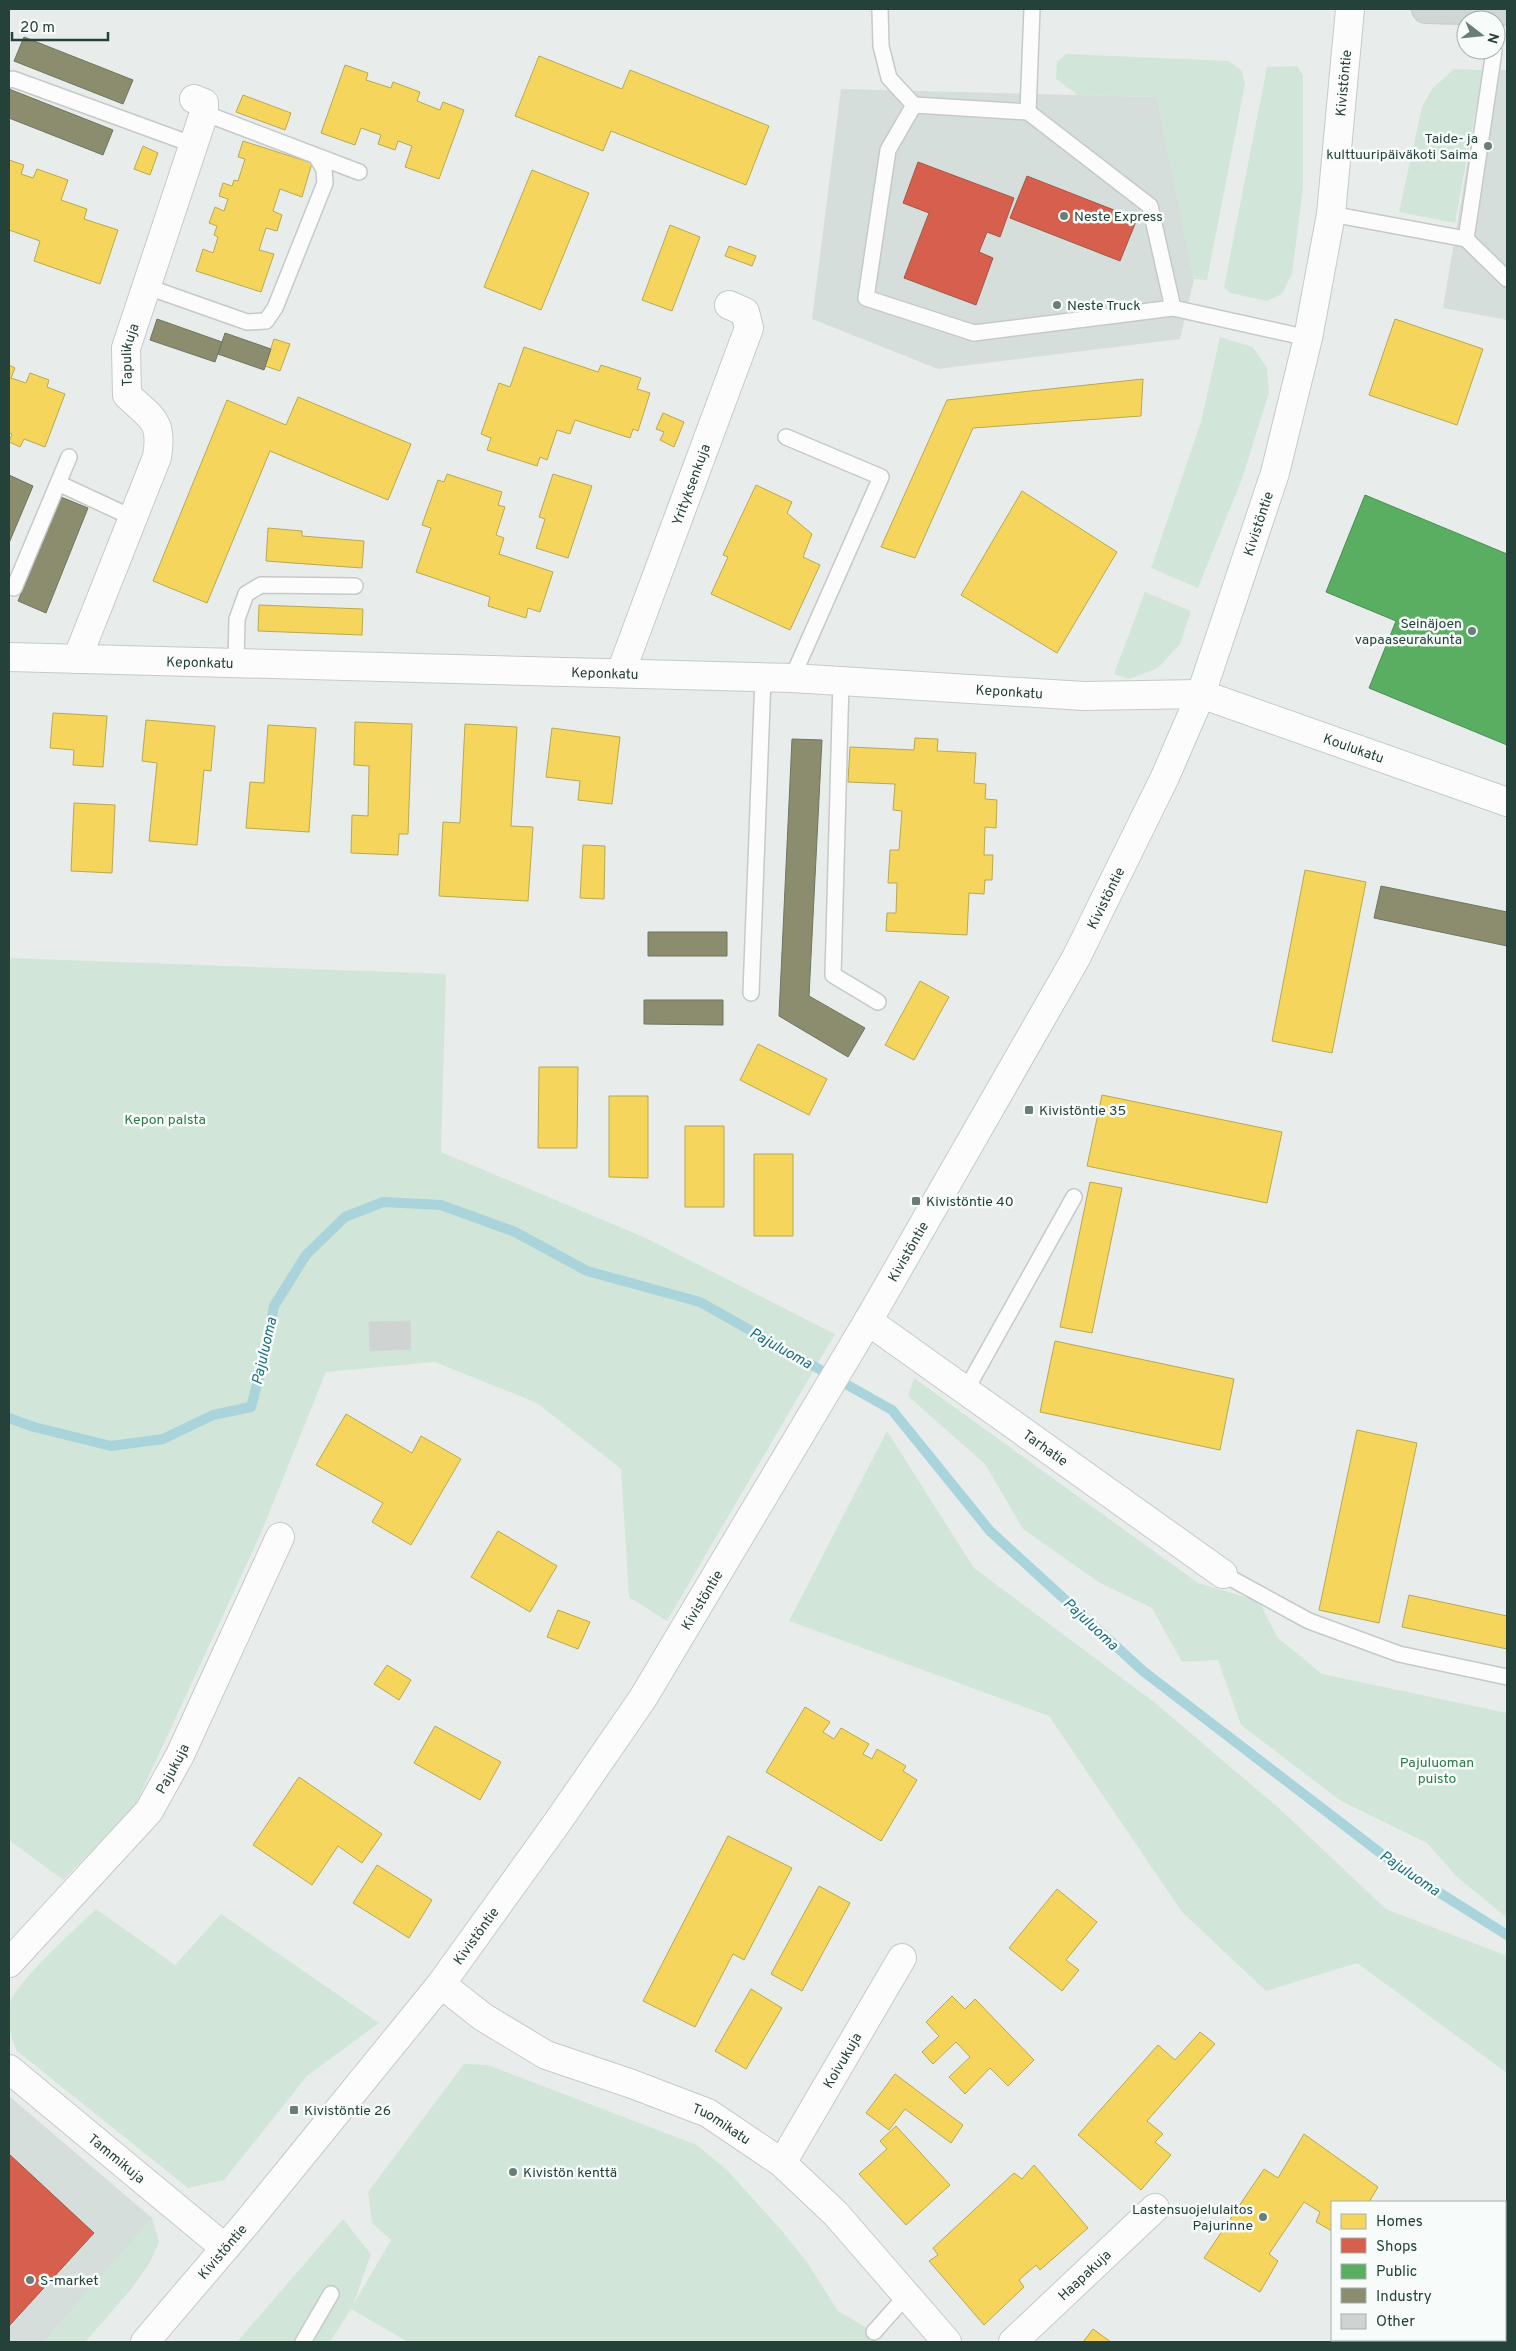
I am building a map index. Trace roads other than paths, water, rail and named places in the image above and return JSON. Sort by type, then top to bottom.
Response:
[{"type":"main road","points":[[1426,9],[1507,10]]},
{"type":"street","name":"Kivistöntie","points":[[145,2342],[225,2248],[441,1984],[559,1820],[643,1698],[868,1321],[1076,958],[1165,777],[1201,694],[1275,473],[1308,338],[1331,214],[1350,9]]},
{"type":"street","name":"Tapulikuja","points":[[77,659],[157,457],[160,437],[157,423],[127,395],[126,348],[145,286],[194,145],[199,106]]},
{"type":"street","name":"Yrityksenkuja","points":[[621,672],[749,328],[745,312],[729,305]]},
{"type":"street","name":"Keponkatu","points":[[9,657],[792,678],[1084,696],[1201,694]]},
{"type":"street","name":"Koulukatu","points":[[1201,694],[1507,802]]},
{"type":"street","name":"Tarhatie","points":[[868,1321],[1223,1574]]},
{"type":"street","name":"Pajukuja","points":[[9,1963],[149,1811],[180,1755],[280,1537]]},
{"type":"street","name":"Koivukuja","points":[[782,2163],[902,1958]]},
{"type":"street","name":"Tuomikatu","points":[[441,1984],[482,2017],[546,2056],[632,2084],[708,2112],[782,2163],[836,2214],[947,2342]]},
{"type":"street","name":"Tammikuja","points":[[9,2069],[225,2248]]},
{"type":"street","name":"Haapakuja","points":[[1013,2342],[1155,2208]]},
{"type":"lane","points":[[880,9],[881,46],[889,78],[914,105],[1028,112],[1150,206],[1173,308]]},
{"type":"lane","points":[[1028,112],[1032,9]]},
{"type":"lane","points":[[1466,239],[1493,60]]},
{"type":"lane","points":[[9,80],[13,79],[194,145]]},
{"type":"lane","points":[[914,105],[888,150],[866,298],[974,333],[1173,308],[1308,338]]},
{"type":"lane","points":[[199,106],[316,156],[359,172]]},
{"type":"lane","points":[[145,286],[247,322],[266,321],[274,308],[325,183],[324,169],[316,156]]},
{"type":"lane","points":[[1331,214],[1466,239],[1507,279]]},
{"type":"lane","points":[[786,438],[880,477],[792,678]]},
{"type":"lane","points":[[14,588],[69,457]]},
{"type":"lane","points":[[58,483],[133,518]]},
{"type":"lane","points":[[236,662],[237,619],[246,594],[260,585],[355,586]]},
{"type":"lane","points":[[750,993],[763,677]]},
{"type":"lane","points":[[840,681],[833,975],[878,1002]]},
{"type":"lane","points":[[966,1390],[1074,1198]]},
{"type":"lane","points":[[1223,1574],[1309,1621],[1399,1654],[1507,1677]]},
{"type":"lane","points":[[303,2342],[331,2294]]},
{"type":"lane","points":[[874,2332],[908,2295]]},
{"type":"waterway","name":"Pajuluoma","points":[[9,1418],[34,1427],[111,1446],[163,1439],[213,1415],[251,1407],[264,1359],[274,1306],[306,1255],[345,1217],[383,1202],[441,1205],[515,1232],[587,1271],[700,1302],[892,1410],[990,1531],[1143,1671],[1400,1868],[1507,1935]]},
{"type":"place","name":"Taide- ja kulttuuripäiväkoti Saima","points":[[1488,146]]},
{"type":"place","name":"Neste Express","points":[[1064,216]]},
{"type":"place","name":"Neste Truck","points":[[1057,305]]},
{"type":"place","name":"Seinäjoen vapaaseurakunta","points":[[1472,631]]},
{"type":"place","name":"Kivistöntie 35","points":[[1029,1110]]},
{"type":"place","name":"Kivistöntie 40","points":[[916,1201]]},
{"type":"place","name":"Kivistöntie 26","points":[[294,2110]]},
{"type":"place","name":"Kivistön kenttä","points":[[513,2172]]},
{"type":"place","name":"Lastensuojelulaitos Pajurinne","points":[[1263,2217]]},
{"type":"place","name":"S-market","points":[[30,2280]]},
{"type":"park label","name":"Kepon palsta","points":[[165,1119]]},
{"type":"park label","name":"Pajuluoman puisto","points":[[1437,1770]]}]
